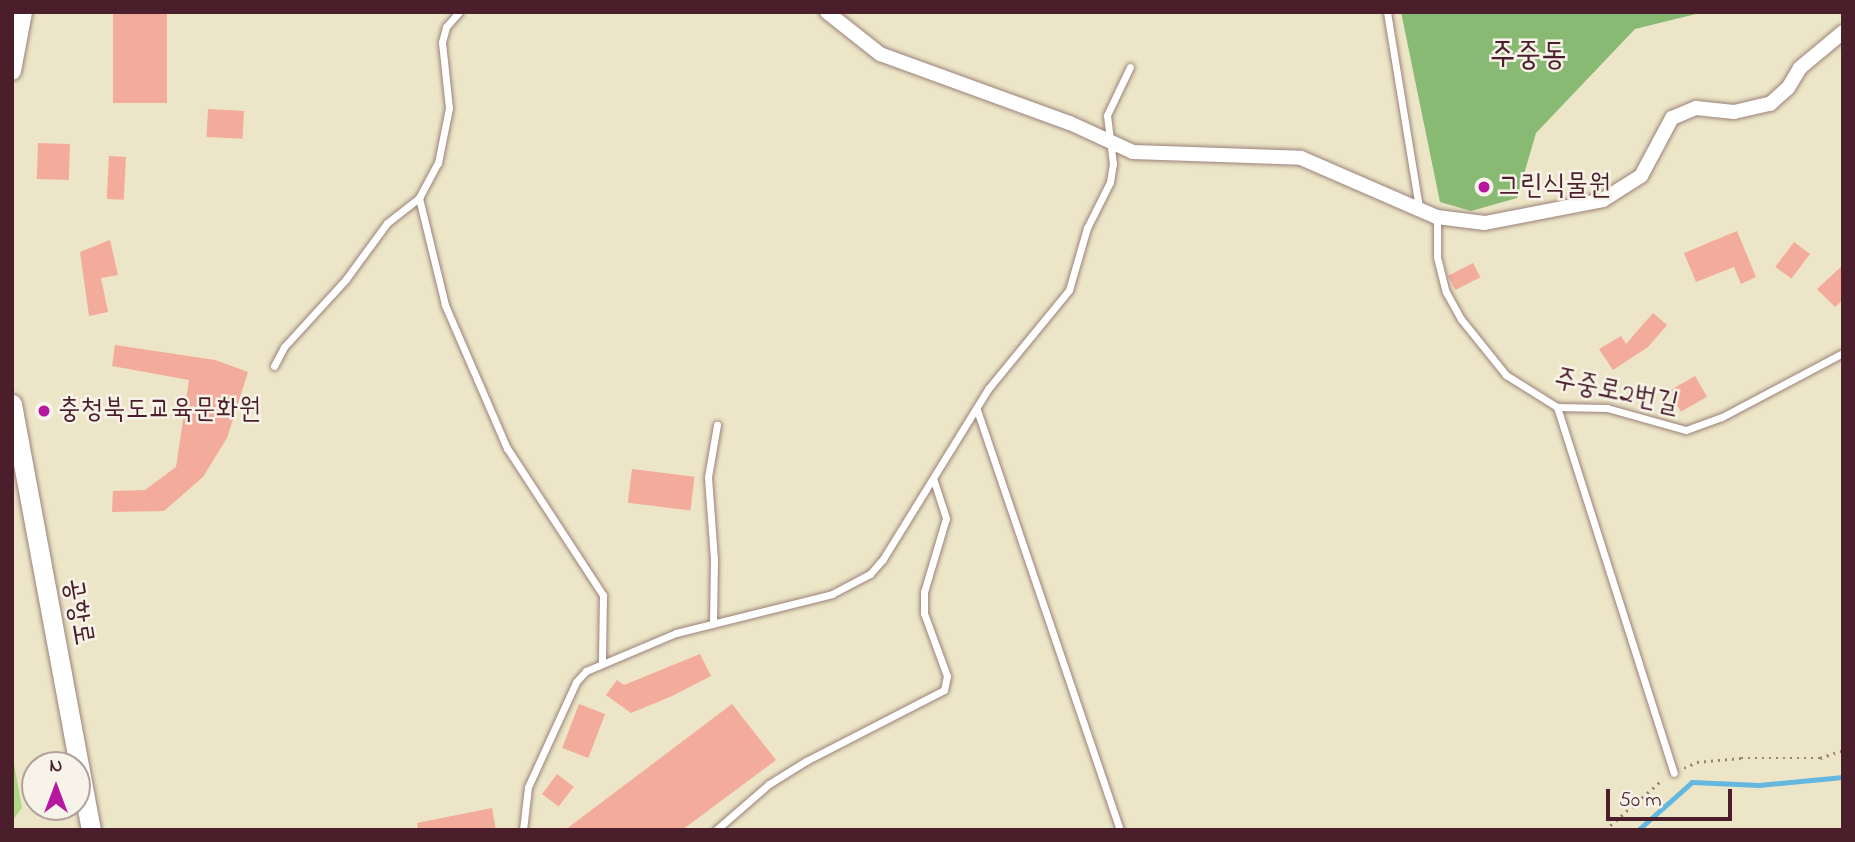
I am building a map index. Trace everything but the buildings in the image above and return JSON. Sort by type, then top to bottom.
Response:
[{"type":"main road","name":"공항로","points":[[12,404],[91,830]]},
{"type":"street","points":[[12,71],[23,12]]},
{"type":"street","points":[[827,12],[880,54],[1070,123],[1133,152],[1301,158],[1437,217],[1485,223],[1602,200],[1641,176],[1672,118],[1696,108],[1734,112],[1770,104],[1788,88],[1800,68],[1843,32]]},
{"type":"lane","points":[[274,366],[284,347],[346,279],[387,223],[419,198],[445,146],[449,108],[442,42],[446,27],[459,12]]},
{"type":"lane","points":[[1387,12],[1419,208]]},
{"type":"lane","points":[[523,830],[528,787],[576,682],[602,662],[713,623],[808,603],[870,574],[934,480],[988,388],[1069,290],[1087,228],[1110,183],[1112,164],[1107,142],[1107,115],[1130,67]]},
{"type":"lane","points":[[419,198],[445,305],[507,448],[603,595],[602,662]]},
{"type":"lane","name":"주중로2번길","points":[[1437,217],[1437,257],[1446,292],[1461,319],[1506,375],[1530,394],[1558,407],[1607,408],[1686,430],[1722,417],[1843,353]]},
{"type":"lane","points":[[1558,407],[1674,773]]},
{"type":"lane","points":[[977,410],[1121,830]]},
{"type":"lane","points":[[713,623],[708,477],[717,425]]},
{"type":"lane","points":[[716,830],[797,766],[944,690],[947,677],[924,613],[924,592],[946,518],[934,480]]},
{"type":"path","points":[[1605,830],[1674,773],[1697,762],[1820,758],[1843,750]]},
{"type":"green space","points":[[1401,12],[1704,12],[1635,29],[1536,133],[1517,198],[1471,211],[1440,202]]},
{"type":"green space","points":[[12,752],[21,809],[12,821]]},
{"type":"waterway","points":[[1638,830],[1692,782],[1759,785],[1843,777]]},
{"type":"place","name":"그린식물원","points":[[1484,187]]},
{"type":"place","name":"충청북도교육문화원","points":[[44,411]]},
{"type":"district","name":"주중동","points":[[1528,57]]}]
